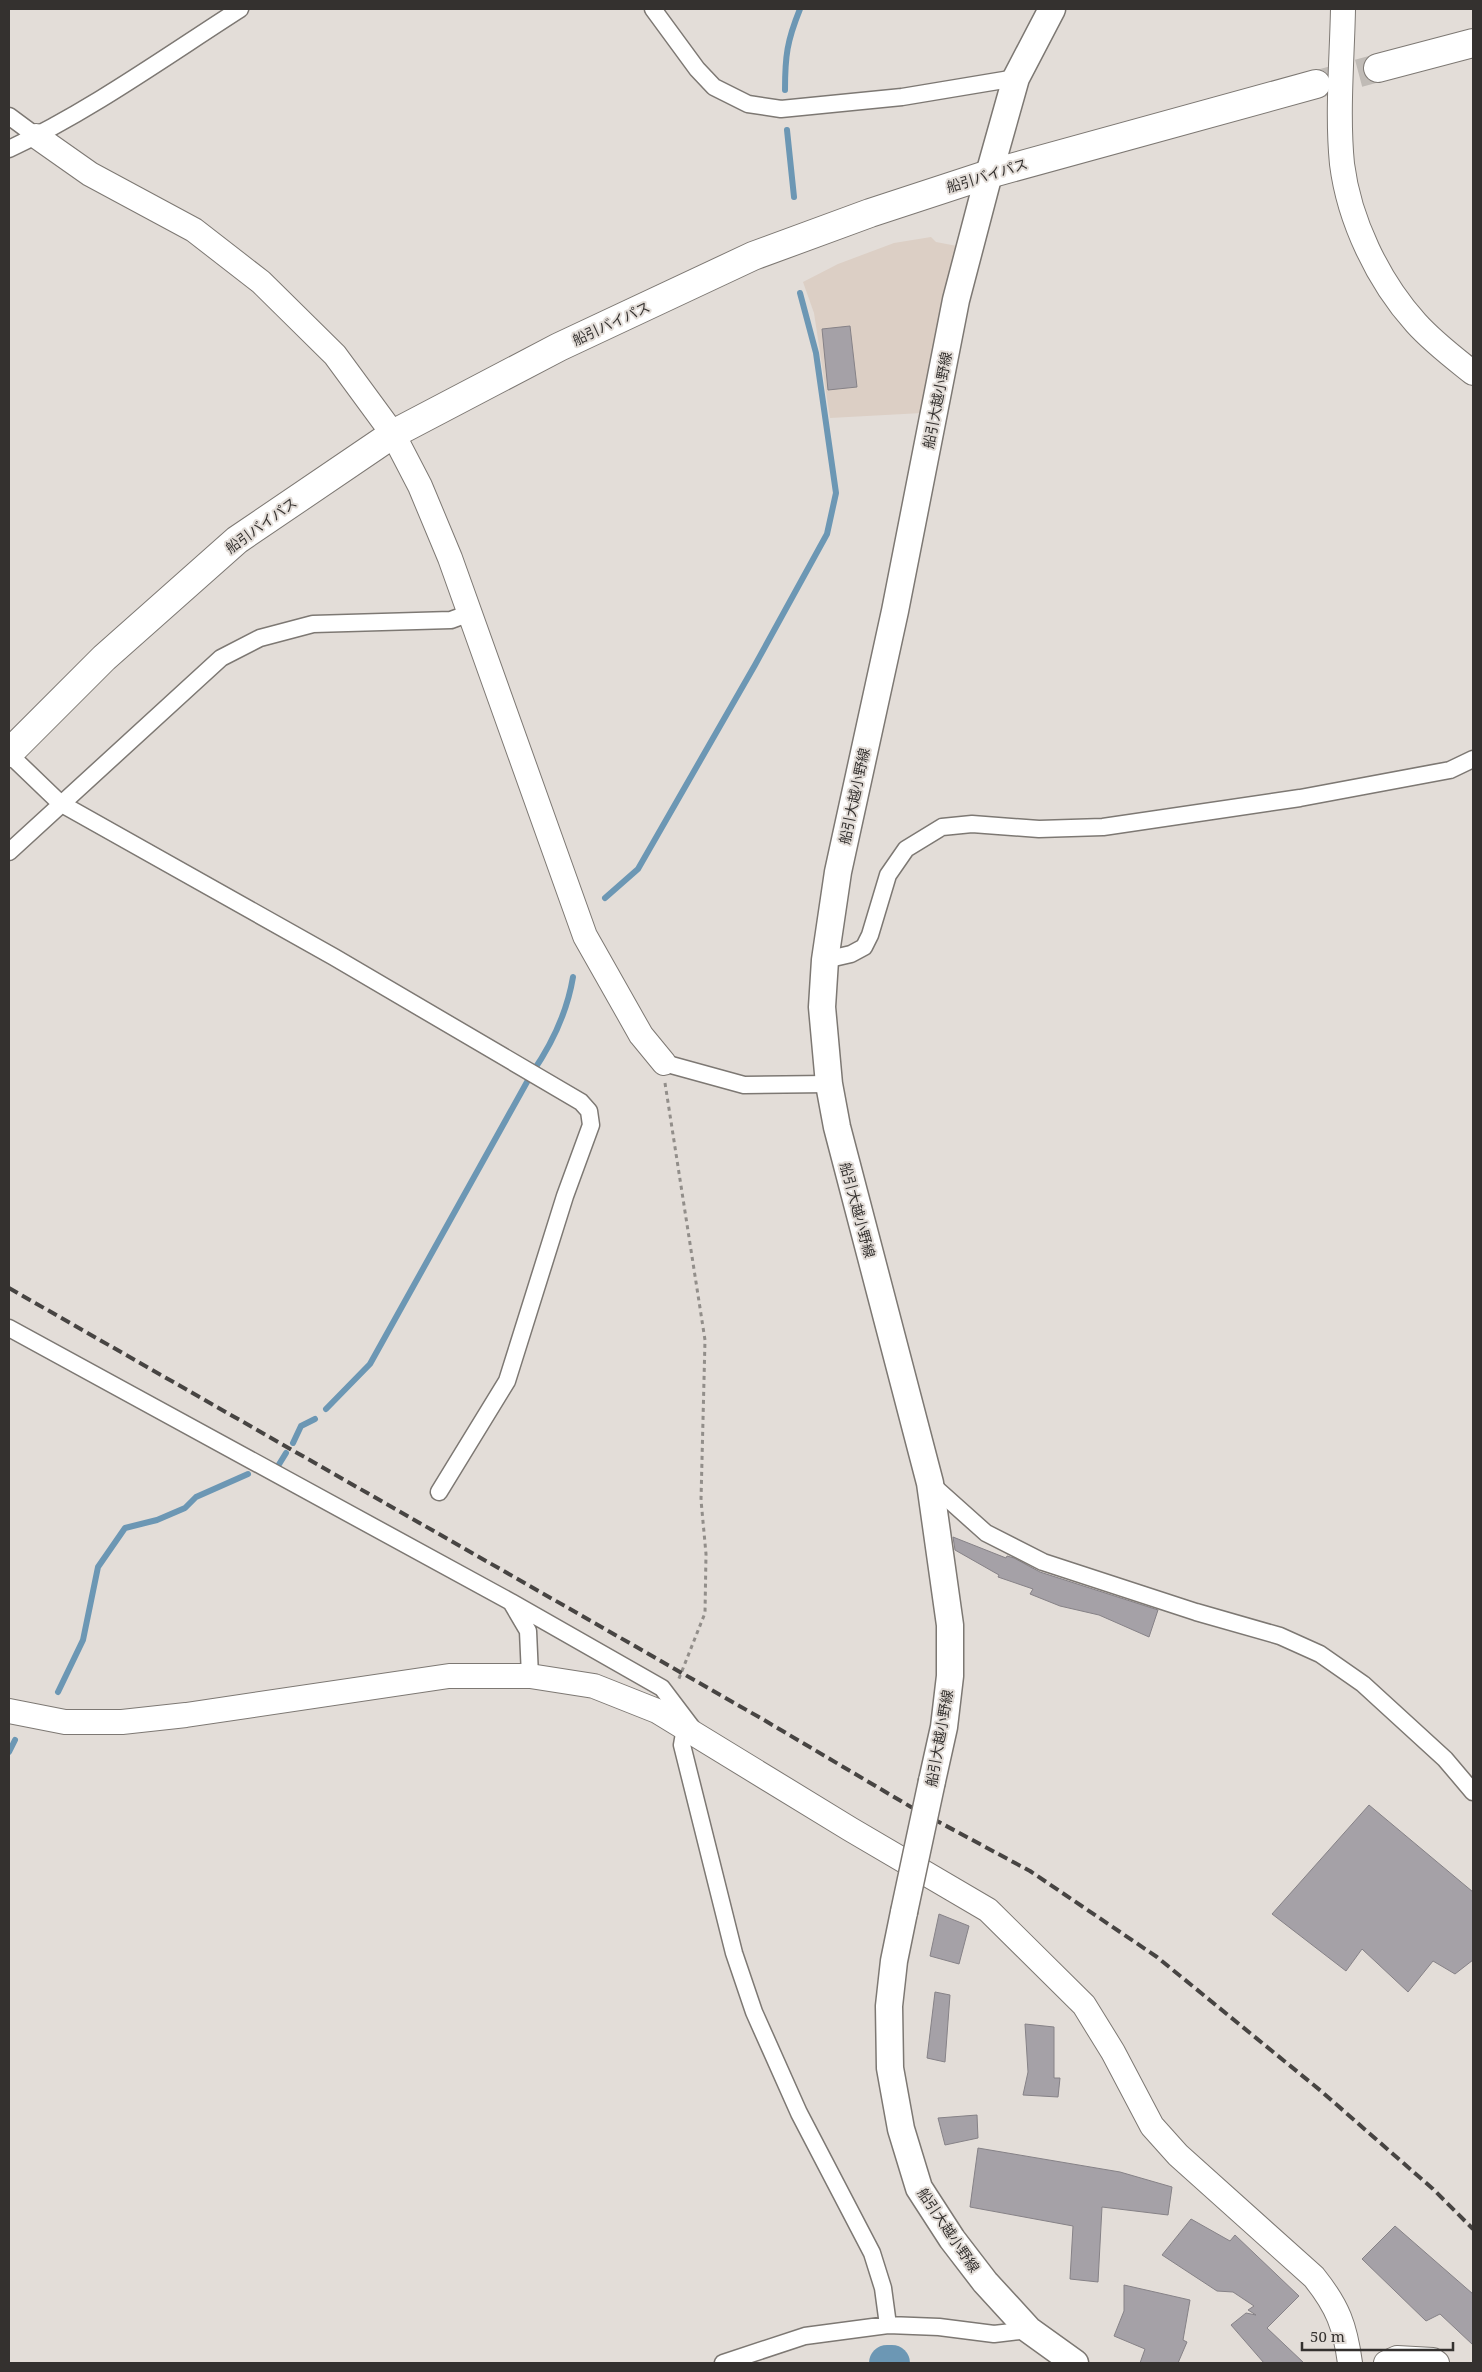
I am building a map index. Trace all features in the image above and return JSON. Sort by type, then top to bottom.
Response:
[{"type":"highway","points":[[1378,68],[1473,42]]},
{"type":"highway","name":"船引バイパス","points":[[9,754],[104,658],[236,540],[393,434],[559,347],[753,256],[870,212],[989,174],[1316,84]]},
{"type":"main road","name":"船引大越小野線","points":[[1052,9],[1016,78],[956,300],[895,611],[838,872],[825,960],[822,1007],[830,1084],[845,1161],[930,1483],[950,1633],[950,1676],[944,1727],[894,1961],[889,2006],[890,2068],[901,2129],[919,2188],[952,2239],[974,2268],[1028,2330],[1075,2363]]},
{"type":"street","points":[[9,149],[36,136],[130,80],[240,9]]},
{"type":"street","points":[[653,9],[697,69],[714,87],[748,104],[782,109],[902,98],[1016,78]]},
{"type":"street","points":[[1343,9],[1342,164],[1350,203],[1367,249],[1388,286],[1415,322],[1443,350],[1473,373]]},
{"type":"street","points":[[9,116],[90,174],[194,230],[262,282],[335,355],[393,434],[420,486],[470,613],[585,936],[641,1035],[664,1063],[744,1085],[830,1084]]},
{"type":"street","points":[[9,852],[60,803],[221,658],[260,638],[313,624],[451,620],[470,613]]},
{"type":"street","points":[[9,754],[60,803],[343,962],[539,1076],[581,1102],[589,1111],[591,1125],[565,1196],[507,1381],[439,1492]]},
{"type":"street","points":[[825,960],[852,954],[864,948],[870,935],[888,875],[906,849],[942,827],[972,824],[1039,829],[1103,827],[1300,798],[1450,770],[1473,759]]},
{"type":"street","points":[[9,1328],[511,1602],[662,1688],[671,1698],[692,1732]]},
{"type":"street","points":[[930,1483],[986,1533],[1042,1562],[1196,1612],[1280,1636],[1320,1654],[1363,1684],[1446,1759],[1473,1792]]},
{"type":"street","points":[[511,1602],[528,1631],[530,1676]]},
{"type":"street","points":[[9,1710],[64,1722],[122,1722],[186,1715],[449,1676],[530,1676],[594,1686],[658,1711],[850,1830],[988,1910],[1084,2005],[1152,2126],[1178,2155],[1314,2277],[1332,2298],[1345,2332],[1350,2363]]},
{"type":"street","points":[[692,1732],[682,1745],[734,1953],[752,2003],[799,2113],[872,2254],[883,2288],[888,2325]]},
{"type":"street","points":[[723,2363],[805,2336],[888,2325],[939,2327],[994,2334],[1028,2330]]},
{"type":"street","points":[[1386,2363],[1398,2358],[1433,2360],[1437,2363]]},
{"type":"path","points":[[664,1063],[665,1083],[705,1340],[701,1500],[706,1572],[705,1613],[688,1661],[671,1698]]},
{"type":"shaded area","points":[[931,237],[936,242],[957,246],[922,413],[830,418],[814,313],[803,282],[838,264],[894,243]]},
{"type":"building","points":[[850,326],[857,387],[828,390],[822,329]]},
{"type":"building","points":[[953,1537],[1006,1558],[1007,1556],[1014,1558],[1040,1572],[1158,1610],[1149,1637],[1099,1615],[1060,1606],[1030,1594],[1033,1589],[998,1577],[999,1575],[955,1550]]},
{"type":"building","points":[[1369,1805],[1473,1892],[1473,1960],[1455,1974],[1433,1961],[1408,1992],[1362,1949],[1346,1971],[1272,1914]]},
{"type":"building","points":[[939,1914],[969,1926],[959,1964],[930,1956]]},
{"type":"building","points":[[935,1992],[950,1995],[945,2062],[927,2058]]},
{"type":"building","points":[[1025,2024],[1054,2027],[1054,2078],[1060,2078],[1058,2097],[1023,2095],[1028,2072]]},
{"type":"building","points":[[977,2115],[978,2138],[945,2145],[938,2118]]},
{"type":"building","points":[[978,2148],[1120,2172],[1172,2187],[1168,2215],[1102,2207],[1098,2282],[1070,2279],[1073,2226],[970,2207]]},
{"type":"building","points":[[1191,2219],[1230,2241],[1235,2235],[1299,2296],[1267,2328],[1304,2363],[1264,2363],[1231,2325],[1246,2313],[1256,2315],[1248,2310],[1254,2306],[1233,2292],[1217,2291],[1162,2255]]},
{"type":"building","points":[[1395,2226],[1473,2294],[1473,2345],[1440,2314],[1426,2321],[1362,2259]]},
{"type":"building","points":[[1124,2285],[1190,2300],[1183,2340],[1187,2342],[1178,2363],[1140,2363],[1145,2349],[1114,2336],[1124,2311]]},
{"type":"waterway","points":[[785,90],[788,49],[792,30],[800,9]]},
{"type":"waterway","points":[[787,130],[794,197]]},
{"type":"waterway","points":[[605,898],[638,869],[755,665],[827,534],[836,493],[816,353],[800,293]]},
{"type":"waterway","points":[[326,1409],[370,1364],[546,1051],[563,1016],[573,977]]},
{"type":"waterway","points":[[293,1443],[301,1426],[315,1419]]},
{"type":"waterway","points":[[278,1466],[286,1453]]},
{"type":"waterway","points":[[58,1692],[83,1640],[98,1567],[125,1528],[157,1520],[185,1508],[196,1497],[248,1474]]},
{"type":"waterway","points":[[9,1752],[15,1740]]},
{"type":"waterway","points":[[887,2363],[892,2363]]},
{"type":"tunnel","points":[[1318,84],[1378,68]]},
{"type":"railway","points":[[9,1288],[764,1720],[911,1807],[1030,1871],[1157,1957],[1321,2091],[1433,2189],[1473,2229]]}]
